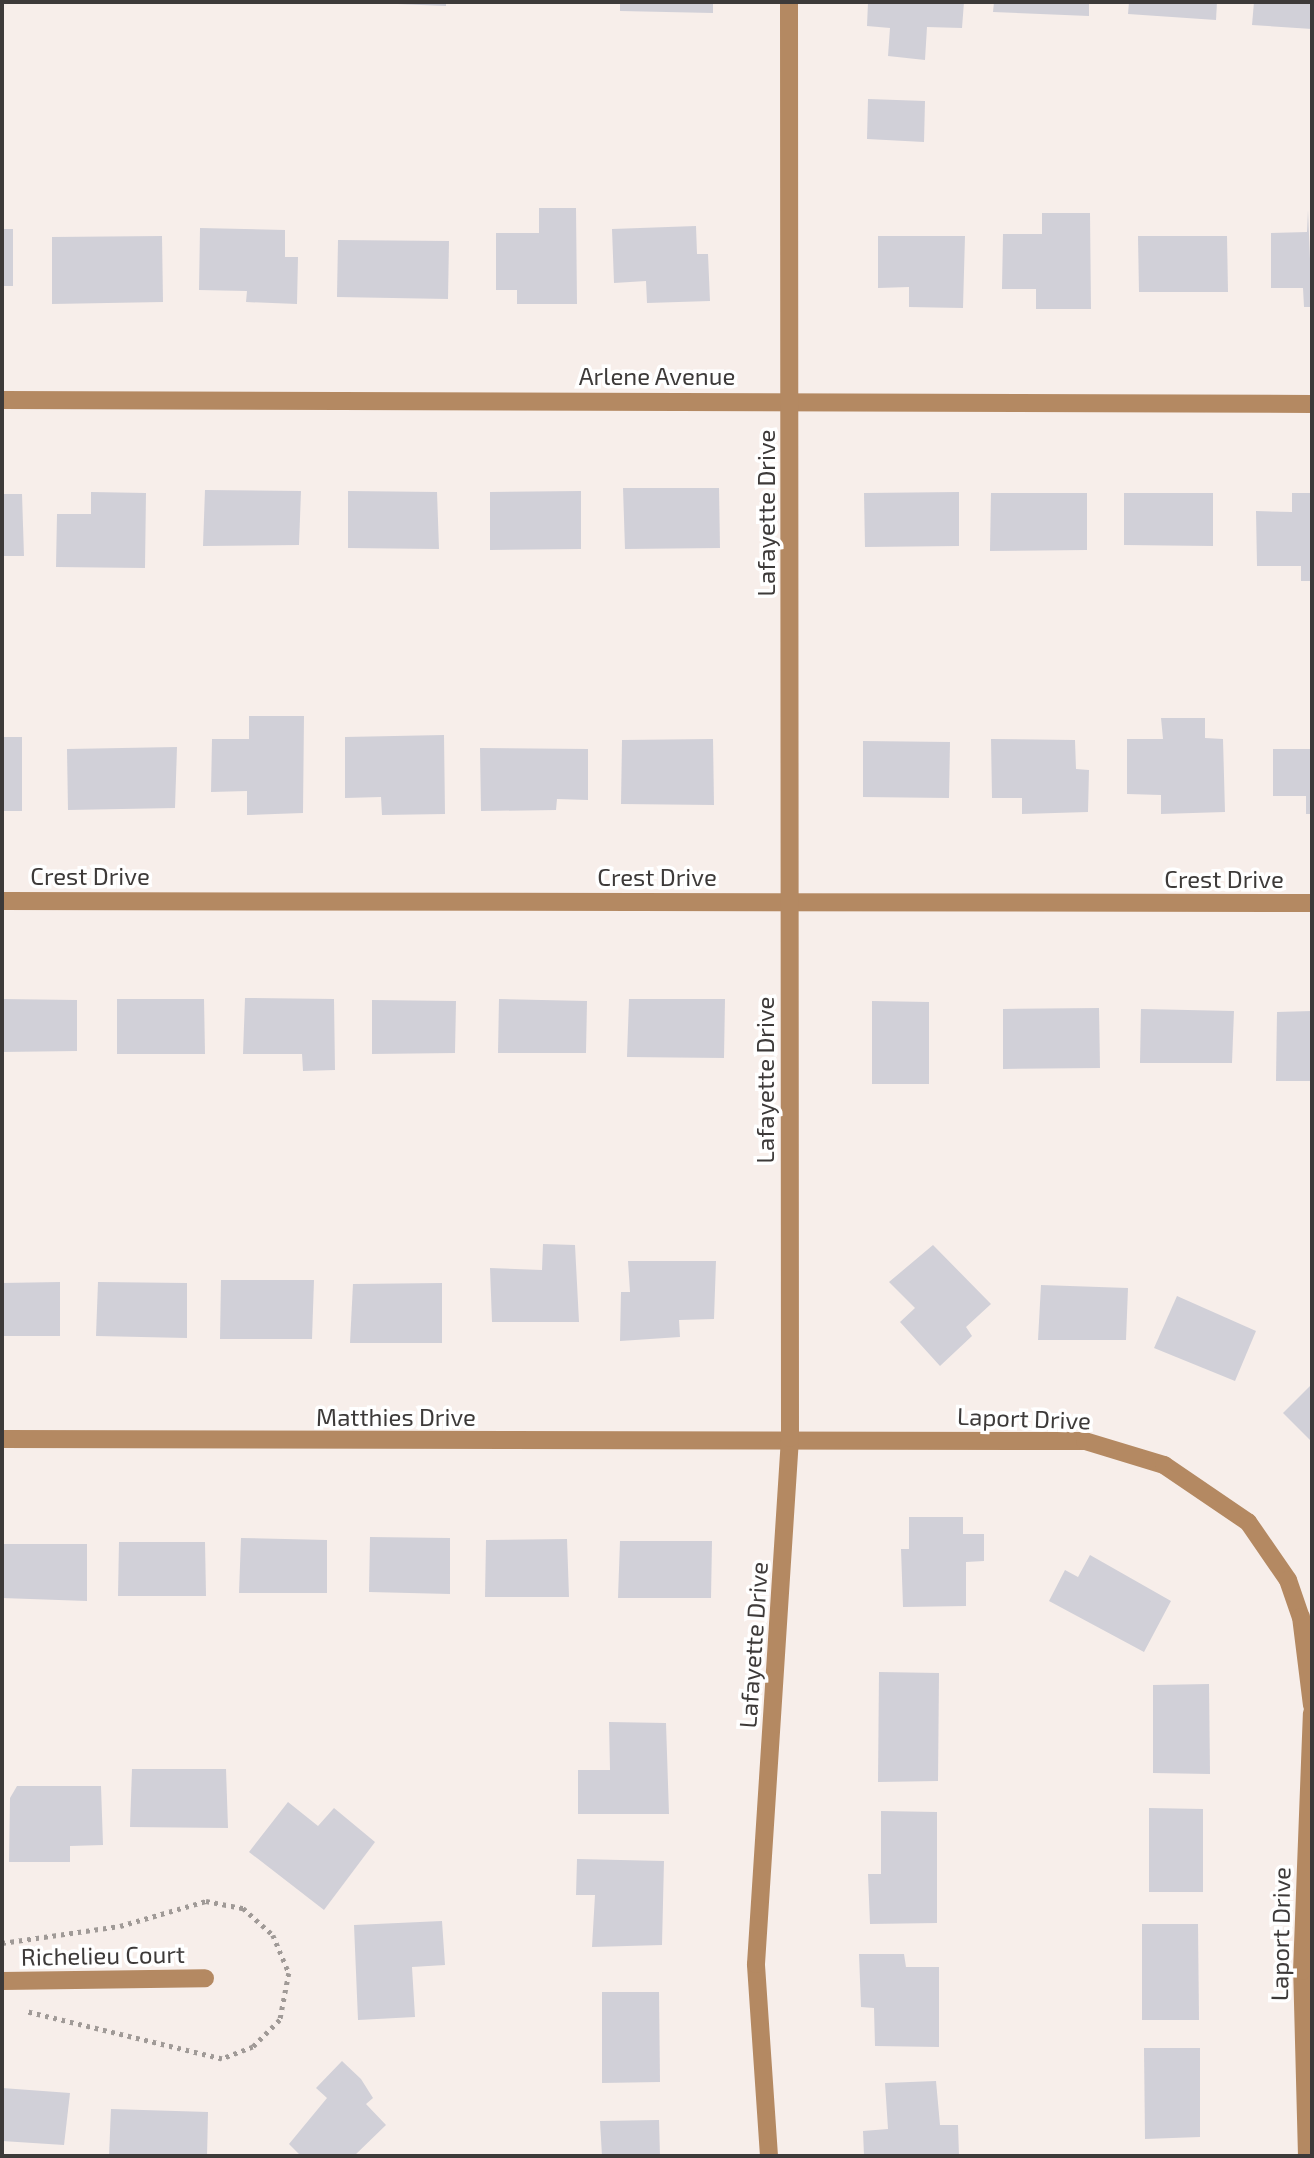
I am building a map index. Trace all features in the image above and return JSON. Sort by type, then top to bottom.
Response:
[{"type":"street","name":"Lafayette Drive","points":[[769,2156],[756,1964],[790,1438],[789,2]]},
{"type":"street","name":"Arlene Avenue","points":[[2,400],[1312,404]]},
{"type":"street","name":"Crest Drive","points":[[2,901],[1312,903]]},
{"type":"street","name":"Matthies Drive","points":[[2,1439],[790,1438]]},
{"type":"street","name":"Laport Drive","points":[[790,1438],[1085,1441],[1164,1465],[1248,1522],[1287,1580],[1301,1617],[1312,1705]]},
{"type":"street","name":"Laport Drive","points":[[1307,2156],[1302,1971],[1312,1713]]},
{"type":"street","name":"Richelieu Court","points":[[2,1981],[205,1978]]},
{"type":"building","points":[[446,2],[446,6],[397,4]]},
{"type":"building","points":[[620,2],[713,2],[713,13],[620,11]]},
{"type":"building","points":[[868,2],[964,2],[962,28],[927,27],[925,60],[888,56],[890,28],[867,26]]},
{"type":"building","points":[[994,2],[1089,2],[1089,16],[993,12]]},
{"type":"building","points":[[1129,2],[1217,2],[1216,20],[1128,14]]},
{"type":"building","points":[[1254,2],[1312,2],[1312,29],[1252,25]]},
{"type":"building","points":[[868,99],[925,101],[924,142],[867,139]]},
{"type":"building","points":[[539,208],[576,208],[577,304],[517,304],[517,290],[496,290],[496,233],[539,233]]},
{"type":"building","points":[[1308,210],[1312,307],[1304,307],[1303,288],[1271,288],[1271,233],[1307,232]]},
{"type":"building","points":[[1042,213],[1090,213],[1091,309],[1036,309],[1036,289],[1002,289],[1003,234],[1042,234]]},
{"type":"building","points":[[696,226],[697,254],[708,254],[710,301],[647,303],[646,281],[614,283],[612,229]]},
{"type":"building","points":[[200,228],[285,230],[285,257],[298,257],[297,304],[246,302],[247,291],[199,290]]},
{"type":"building","points":[[2,229],[13,229],[13,286],[2,286]]},
{"type":"building","points":[[162,236],[163,302],[52,304],[52,237]]},
{"type":"building","points":[[878,236],[965,236],[963,308],[909,307],[909,287],[878,288]]},
{"type":"building","points":[[1138,236],[1227,236],[1228,292],[1139,292]]},
{"type":"building","points":[[338,240],[449,241],[448,299],[337,297]]},
{"type":"building","points":[[623,488],[719,488],[720,548],[625,549]]},
{"type":"building","points":[[205,490],[301,491],[299,545],[203,546]]},
{"type":"building","points":[[348,491],[437,492],[439,549],[348,548]]},
{"type":"building","points":[[581,491],[581,549],[490,550],[490,492]]},
{"type":"building","points":[[91,492],[146,493],[145,568],[56,567],[57,514],[91,514]]},
{"type":"building","points":[[959,492],[959,546],[865,547],[864,493]]},
{"type":"building","points":[[991,493],[1087,493],[1087,550],[990,551]]},
{"type":"building","points":[[1124,493],[1213,493],[1213,546],[1124,545]]},
{"type":"building","points":[[1292,493],[1312,493],[1312,581],[1301,581],[1301,566],[1257,566],[1256,511],[1292,512]]},
{"type":"building","points":[[2,494],[22,494],[24,556],[2,556]]},
{"type":"building","points":[[249,716],[304,716],[303,813],[247,815],[247,791],[211,792],[212,739],[249,739]]},
{"type":"building","points":[[1161,718],[1205,718],[1205,738],[1223,739],[1225,812],[1161,814],[1161,795],[1127,794],[1127,739],[1163,739]]},
{"type":"building","points":[[444,735],[445,814],[382,815],[381,797],[345,798],[345,737]]},
{"type":"building","points":[[2,737],[22,737],[22,811],[2,811]]},
{"type":"building","points":[[713,739],[714,805],[621,804],[622,740]]},
{"type":"building","points":[[991,739],[1075,740],[1076,769],[1089,770],[1088,812],[1022,814],[1022,798],[992,798]]},
{"type":"building","points":[[863,741],[950,742],[949,798],[863,797]]},
{"type":"building","points":[[177,747],[175,808],[68,810],[67,749]]},
{"type":"building","points":[[480,748],[588,749],[588,800],[557,799],[556,810],[481,811]]},
{"type":"building","points":[[1273,749],[1312,749],[1312,814],[1306,814],[1306,796],[1273,796]]},
{"type":"building","points":[[245,998],[334,999],[335,1070],[303,1071],[302,1054],[243,1054]]},
{"type":"building","points":[[2,999],[77,1000],[77,1051],[2,1052]]},
{"type":"building","points":[[117,999],[204,999],[205,1054],[117,1054]]},
{"type":"building","points":[[499,999],[587,1001],[586,1053],[498,1053]]},
{"type":"building","points":[[629,999],[725,999],[724,1058],[627,1057]]},
{"type":"building","points":[[372,1000],[456,1001],[455,1053],[372,1054]]},
{"type":"building","points":[[872,1001],[929,1002],[929,1084],[872,1084]]},
{"type":"building","points":[[1099,1008],[1100,1068],[1003,1069],[1003,1009]]},
{"type":"building","points":[[1141,1009],[1234,1011],[1232,1063],[1140,1063]]},
{"type":"building","points":[[1312,1011],[1312,1081],[1276,1081],[1277,1012]]},
{"type":"building","points":[[543,1244],[575,1245],[579,1322],[492,1322],[490,1268],[542,1270]]},
{"type":"building","points":[[933,1245],[991,1304],[966,1327],[972,1336],[940,1366],[900,1322],[915,1308],[889,1282]]},
{"type":"building","points":[[628,1261],[716,1261],[714,1319],[679,1320],[680,1337],[620,1341],[621,1292],[630,1292]]},
{"type":"building","points":[[221,1280],[314,1280],[312,1339],[220,1339]]},
{"type":"building","points":[[60,1282],[60,1336],[2,1336],[2,1283]]},
{"type":"building","points":[[98,1282],[187,1283],[187,1338],[96,1336]]},
{"type":"building","points":[[442,1283],[442,1343],[350,1343],[353,1284]]},
{"type":"building","points":[[1041,1285],[1128,1288],[1126,1340],[1038,1340]]},
{"type":"building","points":[[1177,1296],[1256,1331],[1235,1381],[1154,1348]]},
{"type":"building","points":[[1312,1384],[1312,1442],[1283,1413]]},
{"type":"building","points":[[909,1517],[963,1517],[963,1534],[984,1534],[984,1561],[966,1562],[966,1606],[903,1607],[901,1549],[909,1549]]},
{"type":"building","points":[[370,1537],[450,1538],[450,1594],[369,1592]]},
{"type":"building","points":[[241,1538],[327,1540],[327,1593],[239,1593]]},
{"type":"building","points":[[567,1539],[569,1597],[485,1597],[486,1540]]},
{"type":"building","points":[[620,1541],[712,1541],[711,1598],[618,1598]]},
{"type":"building","points":[[119,1542],[205,1542],[206,1596],[118,1596]]},
{"type":"building","points":[[2,1544],[87,1544],[87,1601],[2,1598]]},
{"type":"building","points":[[1090,1555],[1171,1601],[1144,1652],[1049,1601],[1065,1570],[1078,1577]]},
{"type":"building","points":[[879,1672],[939,1673],[938,1781],[878,1782]]},
{"type":"building","points":[[1209,1684],[1210,1774],[1153,1773],[1153,1685]]},
{"type":"building","points":[[609,1722],[666,1723],[669,1814],[578,1814],[578,1770],[610,1770]]},
{"type":"building","points":[[132,1769],[226,1769],[228,1828],[130,1827]]},
{"type":"building","points":[[17,1786],[101,1786],[103,1845],[70,1846],[70,1862],[9,1862],[10,1798]]},
{"type":"building","points":[[288,1802],[318,1826],[334,1808],[375,1842],[324,1910],[249,1852]]},
{"type":"building","points":[[1149,1808],[1203,1809],[1203,1892],[1149,1892]]},
{"type":"building","points":[[881,1811],[937,1812],[937,1923],[870,1924],[868,1874],[881,1874]]},
{"type":"building","points":[[577,1859],[664,1861],[662,1945],[592,1947],[595,1895],[576,1895]]},
{"type":"building","points":[[442,1921],[445,1965],[412,1967],[415,2017],[358,2020],[354,1925]]},
{"type":"building","points":[[1142,1924],[1198,1924],[1199,2020],[1142,2020]]},
{"type":"building","points":[[859,1954],[904,1954],[906,1967],[939,1967],[939,2047],[875,2046],[874,2008],[861,2007]]},
{"type":"building","points":[[602,1992],[659,1992],[660,2082],[602,2083]]},
{"type":"building","points":[[1144,2048],[1200,2048],[1200,2137],[1145,2139]]},
{"type":"building","points":[[342,2061],[361,2079],[373,2098],[366,2104],[386,2125],[354,2156],[301,2156],[289,2144],[327,2098],[316,2088]]},
{"type":"building","points":[[936,2081],[940,2125],[958,2125],[959,2156],[864,2156],[863,2131],[888,2129],[885,2083]]},
{"type":"building","points":[[2,2088],[70,2093],[64,2145],[2,2141]]},
{"type":"building","points":[[111,2109],[208,2112],[207,2156],[109,2156]]},
{"type":"building","points":[[659,2120],[660,2156],[602,2156],[600,2121]]}]
